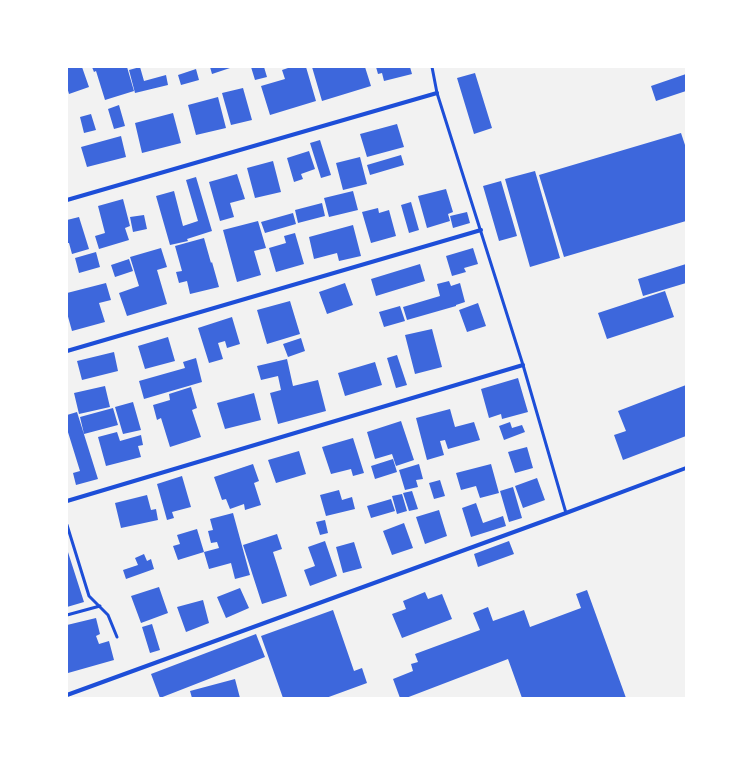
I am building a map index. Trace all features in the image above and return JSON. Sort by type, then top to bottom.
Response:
[{"type":"street","points":[[67,200],[437,93]]},
{"type":"street","points":[[67,351],[481,230]]},
{"type":"street","points":[[67,500],[523,364]]},
{"type":"street","points":[[67,695],[686,468]]},
{"type":"lane","points":[[432,67],[437,93],[523,364],[566,513]]},
{"type":"lane","points":[[67,525],[89,596],[108,615],[117,637]]},
{"type":"lane","points":[[67,615],[100,606]]},
{"type":"building","points":[[67,67],[82,67],[89,87],[69,94],[67,87]]},
{"type":"building","points":[[92,67],[127,67],[134,91],[105,100],[96,71],[94,72]]},
{"type":"building","points":[[140,67],[144,81],[166,75],[168,85],[135,93],[129,70]]},
{"type":"building","points":[[210,67],[233,67],[212,74]]},
{"type":"building","points":[[251,67],[264,67],[267,77],[255,80]]},
{"type":"building","points":[[291,67],[306,67],[316,101],[270,115],[261,86],[285,79],[282,70]]},
{"type":"building","points":[[312,67],[365,67],[371,86],[322,101]]},
{"type":"building","points":[[376,67],[410,67],[412,74],[384,81],[382,73],[378,74]]},
{"type":"building","points":[[196,69],[199,80],[181,85],[178,75]]},
{"type":"building","points":[[475,73],[492,128],[474,134],[457,78]]},
{"type":"building","points":[[686,74],[686,91],[656,101],[651,86]]},
{"type":"building","points":[[243,88],[252,120],[231,125],[222,93]]},
{"type":"building","points":[[218,97],[226,128],[196,135],[188,105]]},
{"type":"building","points":[[119,105],[125,126],[114,129],[108,109]]},
{"type":"building","points":[[173,113],[181,143],[142,153],[135,123]]},
{"type":"building","points":[[91,114],[96,130],[84,133],[80,117]]},
{"type":"building","points":[[397,124],[404,147],[367,157],[360,134]]},
{"type":"building","points":[[681,133],[686,148],[686,221],[564,257],[539,175]]},
{"type":"building","points":[[121,136],[126,157],[87,167],[81,147]]},
{"type":"building","points":[[320,140],[331,175],[321,178],[310,143]]},
{"type":"building","points":[[309,151],[315,169],[301,174],[303,179],[294,182],[287,158]]},
{"type":"building","points":[[401,155],[404,165],[370,175],[367,165]]},
{"type":"building","points":[[360,157],[367,184],[343,190],[336,163]]},
{"type":"building","points":[[273,161],[281,192],[255,198],[247,168]]},
{"type":"building","points":[[535,171],[560,258],[530,267],[505,179]]},
{"type":"building","points":[[237,174],[245,199],[230,203],[234,217],[220,221],[209,182]]},
{"type":"building","points":[[196,177],[212,231],[187,239],[188,241],[170,245],[156,196],[174,191],[183,226],[198,221],[186,180]]},
{"type":"building","points":[[501,181],[517,236],[499,241],[483,186]]},
{"type":"building","points":[[446,189],[453,212],[448,214],[450,221],[427,228],[418,196]]},
{"type":"building","points":[[353,191],[358,210],[329,217],[324,198]]},
{"type":"building","points":[[123,199],[130,226],[125,228],[129,240],[99,249],[95,236],[105,233],[98,206]]},
{"type":"building","points":[[411,202],[419,230],[409,233],[401,205]]},
{"type":"building","points":[[322,203],[325,216],[298,223],[295,210]]},
{"type":"building","points":[[378,208],[379,213],[389,210],[396,236],[371,243],[362,212]]},
{"type":"building","points":[[467,212],[470,223],[453,228],[450,216]]},
{"type":"building","points":[[293,213],[296,224],[265,233],[261,222]]},
{"type":"building","points":[[144,215],[147,229],[133,232],[130,217]]},
{"type":"building","points":[[79,217],[89,249],[72,254],[69,243],[67,243],[67,220]]},
{"type":"building","points":[[258,221],[266,248],[254,251],[261,275],[237,282],[223,230]]},
{"type":"building","points":[[353,225],[361,256],[339,261],[337,253],[314,259],[309,237]]},
{"type":"building","points":[[295,233],[304,264],[276,272],[269,248],[286,243],[284,236]]},
{"type":"building","points":[[204,238],[219,287],[190,294],[187,281],[179,283],[176,272],[182,271],[175,246]]},
{"type":"building","points":[[161,248],[167,267],[157,270],[167,304],[127,316],[119,293],[139,286],[130,257]]},
{"type":"building","points":[[473,248],[478,264],[464,268],[466,272],[452,276],[446,256]]},
{"type":"building","points":[[96,252],[100,267],[79,273],[75,258]]},
{"type":"building","points":[[129,259],[133,271],[115,277],[111,265]]},
{"type":"building","points":[[420,264],[425,281],[376,296],[371,279]]},
{"type":"building","points":[[686,264],[686,283],[643,296],[638,279]]},
{"type":"building","points":[[449,281],[451,286],[460,283],[465,302],[407,320],[403,307],[440,296],[437,284]]},
{"type":"building","points":[[106,283],[111,300],[99,303],[105,322],[72,331],[67,313],[67,293]]},
{"type":"building","points":[[345,283],[353,305],[327,314],[319,292]]},
{"type":"building","points":[[665,291],[674,317],[607,339],[598,313]]},
{"type":"building","points":[[290,301],[300,334],[267,344],[257,310]]},
{"type":"building","points":[[478,303],[486,326],[467,332],[459,310]]},
{"type":"building","points":[[400,306],[405,321],[384,327],[379,312]]},
{"type":"building","points":[[232,317],[240,344],[227,348],[225,341],[218,343],[223,359],[209,363],[198,328]]},
{"type":"building","points":[[432,329],[442,367],[415,374],[405,335]]},
{"type":"building","points":[[168,337],[175,361],[145,369],[138,346]]},
{"type":"building","points":[[301,338],[305,351],[288,357],[283,344]]},
{"type":"building","points":[[114,352],[118,371],[82,380],[77,361]]},
{"type":"building","points":[[397,355],[407,385],[396,388],[387,358]]},
{"type":"building","points":[[196,358],[202,382],[144,399],[139,381],[185,368],[183,362]]},
{"type":"building","points":[[287,359],[293,386],[318,380],[326,411],[278,424],[270,393],[281,390],[278,376],[261,380],[257,366]]},
{"type":"building","points":[[375,362],[382,385],[345,396],[338,373]]},
{"type":"building","points":[[518,378],[528,412],[502,419],[501,414],[489,418],[481,389]]},
{"type":"building","points":[[686,385],[686,436],[623,460],[614,435],[626,431],[618,411]]},
{"type":"building","points":[[105,386],[110,407],[79,414],[74,393]]},
{"type":"building","points":[[191,387],[197,408],[192,410],[201,437],[170,447],[161,418],[157,420],[153,405],[170,400],[169,394]]},
{"type":"building","points":[[254,393],[261,420],[225,429],[217,403]]},
{"type":"building","points":[[133,402],[141,430],[123,434],[115,407]]},
{"type":"building","points":[[113,408],[118,425],[84,434],[80,417]]},
{"type":"building","points":[[450,409],[455,427],[474,422],[480,440],[448,449],[445,440],[440,441],[444,455],[427,460],[416,418]]},
{"type":"building","points":[[77,412],[98,479],[76,485],[73,473],[80,471],[67,429],[67,415]]},
{"type":"building","points":[[401,421],[414,460],[396,466],[392,454],[375,459],[367,432]]},
{"type":"building","points":[[510,422],[512,428],[522,425],[525,432],[504,440],[499,426]]},
{"type":"building","points":[[117,432],[120,441],[141,435],[143,445],[138,446],[141,457],[106,466],[98,437]]},
{"type":"building","points":[[353,438],[364,473],[353,476],[351,469],[331,474],[322,447]]},
{"type":"building","points":[[527,447],[533,468],[515,473],[508,452]]},
{"type":"building","points":[[299,451],[306,474],[276,483],[268,460]]},
{"type":"building","points":[[393,459],[397,472],[375,479],[371,466]]},
{"type":"building","points":[[253,464],[259,481],[254,483],[261,505],[245,510],[244,504],[230,509],[226,499],[222,500],[214,477]]},
{"type":"building","points":[[419,464],[423,479],[416,480],[418,487],[405,490],[399,470]]},
{"type":"building","points":[[491,464],[499,493],[480,498],[476,486],[461,490],[456,473]]},
{"type":"building","points":[[182,476],[191,507],[172,512],[174,518],[167,520],[157,484]]},
{"type":"building","points":[[537,478],[545,500],[523,508],[515,486]]},
{"type":"building","points":[[440,480],[445,496],[434,499],[429,483]]},
{"type":"building","points":[[513,487],[522,518],[509,522],[500,491]]},
{"type":"building","points":[[339,490],[342,500],[352,497],[355,509],[326,516],[320,495]]},
{"type":"building","points":[[412,491],[418,509],[409,511],[403,493]]},
{"type":"building","points":[[402,494],[407,511],[397,514],[392,496]]},
{"type":"building","points":[[147,495],[151,510],[156,509],[158,520],[121,528],[115,503]]},
{"type":"building","points":[[391,499],[395,511],[371,518],[367,506]]},
{"type":"building","points":[[476,503],[483,523],[503,516],[506,526],[471,537],[462,508]]},
{"type":"building","points":[[439,510],[447,536],[425,544],[416,517]]},
{"type":"building","points":[[233,513],[250,575],[235,579],[231,563],[209,569],[204,552],[219,548],[217,542],[211,543],[208,531],[213,530],[210,519]]},
{"type":"building","points":[[325,520],[328,533],[320,535],[316,522]]},
{"type":"building","points":[[404,523],[413,548],[392,555],[383,531]]},
{"type":"building","points":[[197,529],[204,552],[178,560],[173,546],[180,544],[177,535]]},
{"type":"building","points":[[277,534],[282,549],[273,552],[287,596],[262,604],[243,545]]},
{"type":"building","points":[[325,541],[337,576],[310,586],[304,570],[315,566],[308,547]]},
{"type":"building","points":[[509,541],[514,554],[478,567],[474,554]]},
{"type":"building","points":[[354,542],[362,568],[343,573],[336,547]]},
{"type":"building","points":[[67,549],[84,602],[67,607]]},
{"type":"building","points":[[144,554],[147,561],[151,559],[154,569],[126,579],[123,570],[138,565],[135,558]]},
{"type":"building","points":[[159,587],[168,613],[141,623],[131,596]]},
{"type":"building","points":[[240,588],[249,608],[226,618],[217,597]]},
{"type":"building","points":[[587,590],[626,698],[522,698],[508,659],[406,698],[400,698],[393,679],[413,671],[411,664],[418,662],[415,654],[480,630],[473,613],[488,607],[493,621],[524,610],[530,627],[581,608],[576,594]]},
{"type":"building","points":[[425,592],[428,599],[442,594],[452,619],[402,638],[392,614],[406,609],[403,601]]},
{"type":"building","points":[[203,600],[209,623],[186,632],[177,607]]},
{"type":"building","points":[[333,610],[354,671],[362,668],[367,683],[326,698],[283,698],[261,636]]},
{"type":"building","points":[[96,618],[100,634],[96,636],[99,644],[109,641],[114,660],[68,673],[67,625]]},
{"type":"building","points":[[152,624],[160,650],[150,653],[142,627]]},
{"type":"building","points":[[256,634],[265,657],[160,698],[151,674]]},
{"type":"building","points":[[235,679],[240,698],[192,698],[190,691]]}]
